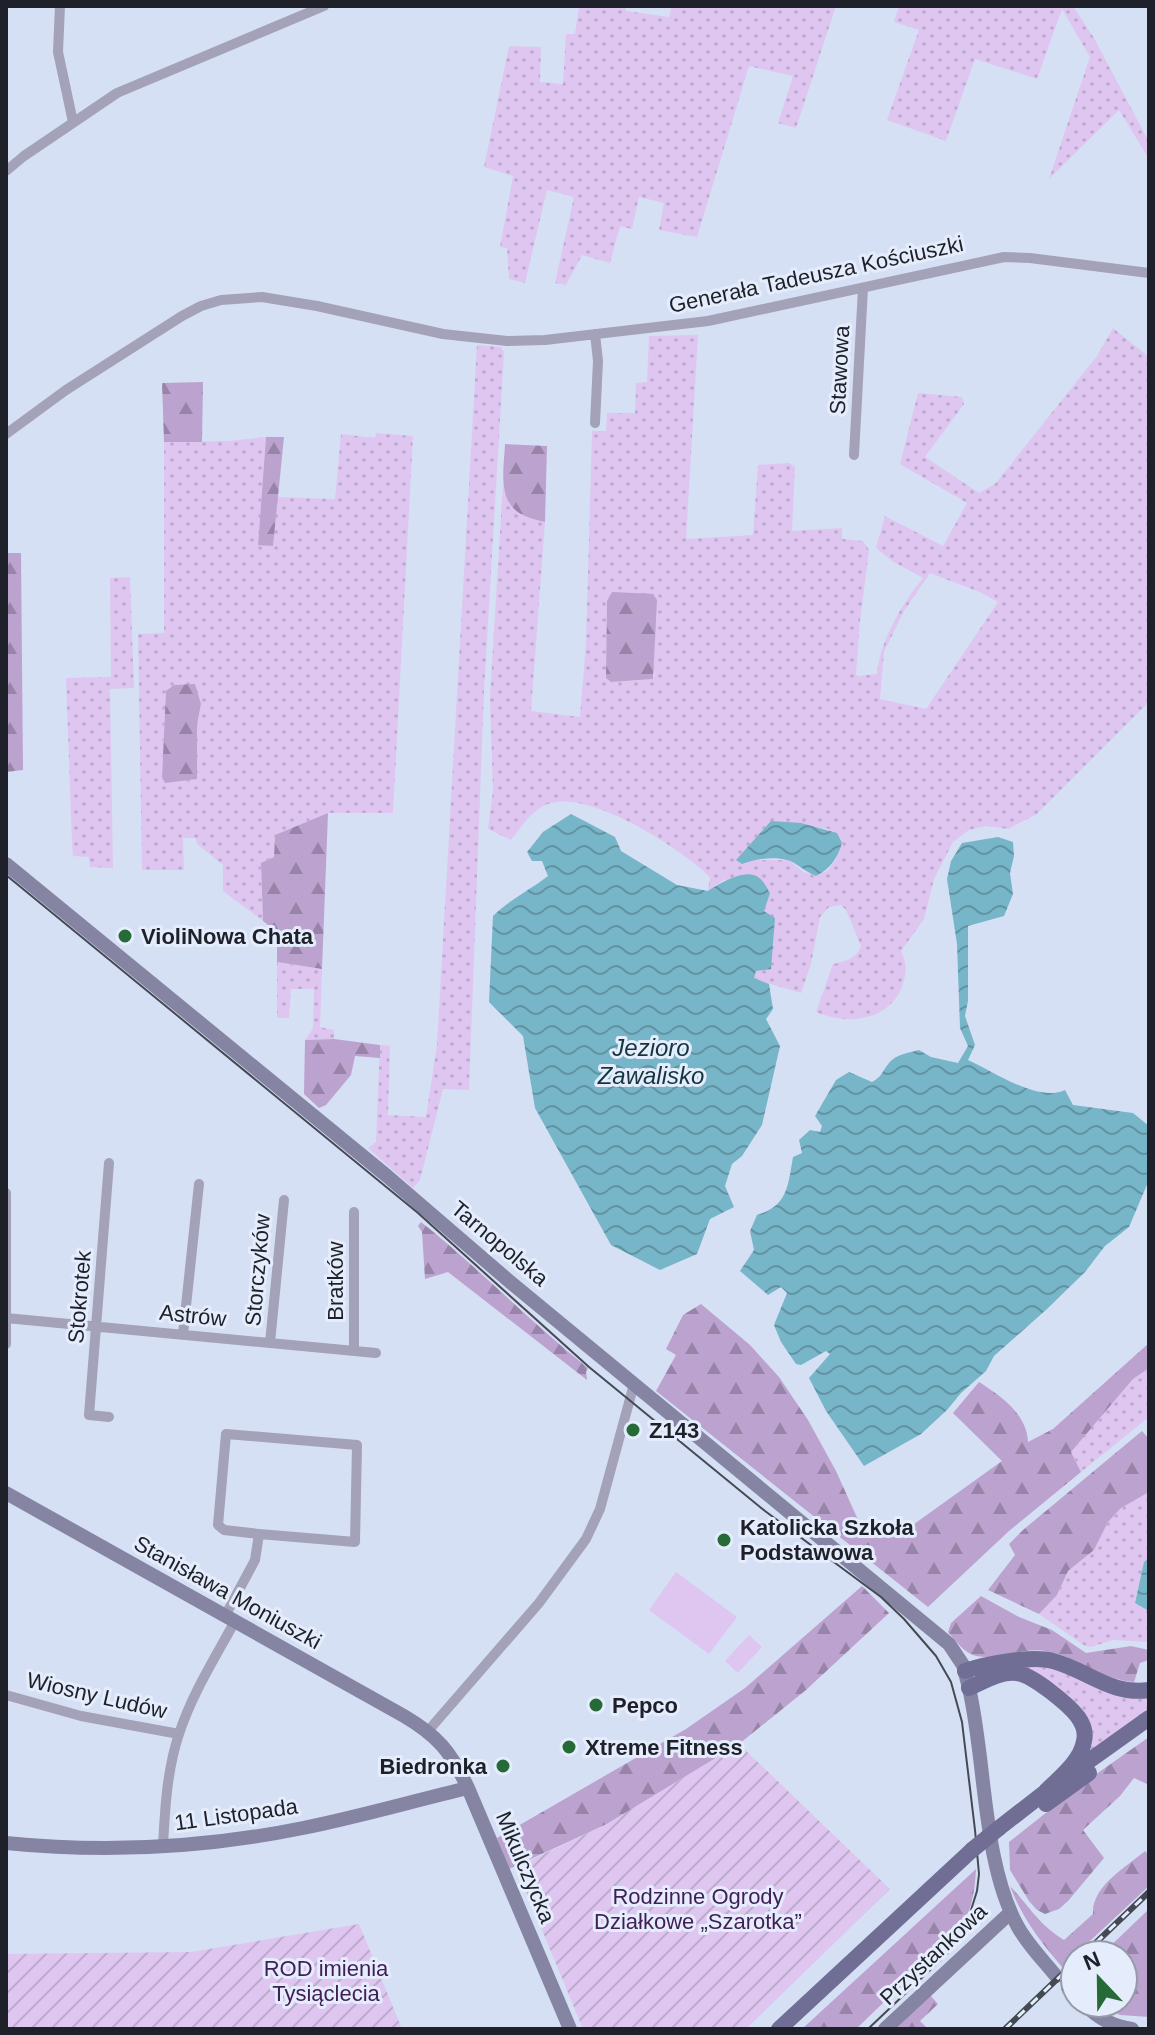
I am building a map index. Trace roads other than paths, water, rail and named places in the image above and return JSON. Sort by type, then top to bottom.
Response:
[{"type":"main road","name":"Tarnopolska","points":[[6,864],[922,1620],[949,1644],[965,1673]]},
{"type":"main road","name":"Stanisława Moniuszki","points":[[6,1493],[428,1731]]},
{"type":"main road","points":[[965,1673],[1044,1659],[1112,1688],[1128,1692],[1149,1690]]},
{"type":"main road","points":[[965,1673],[997,1676],[1019,1673],[1035,1681],[1078,1716],[1084,1729],[1084,1742],[1077,1759],[1000,1834]]},
{"type":"main road","points":[[965,1673],[996,1862],[1011,1912],[1027,1941],[1056,1976]]},
{"type":"main road","points":[[1046,1791],[1149,1718]]},
{"type":"main road","points":[[779,2029],[973,1855],[1149,1730]]},
{"type":"main road","name":"Mikulczycka","points":[[428,1731],[446,1748],[468,1788],[570,2029]]},
{"type":"main road","name":"11 Listopada","points":[[6,1843],[98,1848],[163,1846],[301,1829],[468,1788]]},
{"type":"main road","points":[[793,2029],[973,1855]]},
{"type":"main road","name":"Przystankowa","points":[[885,2029],[1011,1912]]},
{"type":"main road","points":[[1102,2019],[1118,2027],[1132,2029]]},
{"type":"street","points":[[60,6],[58,52],[73,122]]},
{"type":"street","points":[[6,171],[73,122],[131,86],[324,6]]},
{"type":"street","name":"Generała Tadeusza Kościuszki","points":[[6,434],[66,390],[182,316],[221,300],[262,297],[294,301],[443,334],[545,340],[708,321],[1004,257],[1149,273]]},
{"type":"street","name":"Stawowa","points":[[854,455],[863,288]]},
{"type":"street","points":[[595,334],[598,361],[595,423]]},
{"type":"street","name":"Stokrotek","points":[[109,1163],[89,1415],[109,1417]]},
{"type":"street","points":[[183,1334],[199,1184]]},
{"type":"street","points":[[6,1193],[6,1344]]},
{"type":"street","name":"Storczyków","points":[[270,1343],[284,1200]]},
{"type":"street","name":"Bratków","points":[[354,1212],[354,1350]]},
{"type":"street","name":"Astrów","points":[[6,1318],[376,1353]]},
{"type":"street","points":[[428,1731],[539,1603],[586,1539],[600,1509],[634,1384]]},
{"type":"street","points":[[226,1434],[357,1445],[355,1542],[259,1534],[224,1530],[218,1525],[226,1434]]},
{"type":"street","points":[[163,1846],[167,1787],[179,1734],[255,1560],[259,1534]]},
{"type":"street","name":"Wiosny Ludów","points":[[6,1695],[81,1716],[179,1734]]},
{"type":"water","name":"Jezioro Zawalisko","points":[[571,814],[615,837],[621,851],[677,885],[708,891],[746,874],[758,877],[770,893],[764,911],[775,918],[771,969],[756,971],[754,978],[769,984],[773,1009],[766,1019],[780,1046],[762,1125],[742,1156],[732,1164],[725,1186],[734,1207],[710,1219],[697,1254],[660,1270],[611,1245],[535,1108],[523,1036],[489,1002],[493,916],[548,876],[542,861],[532,861],[527,852],[543,832]]},
{"type":"water","points":[[771,821],[801,823],[837,833],[842,843],[836,858],[816,876],[782,859],[742,864],[736,860]]},
{"type":"water","points":[[998,837],[1013,842],[1010,873],[1013,894],[1004,916],[968,926],[968,1001],[965,1016],[975,1045],[968,1060],[1029,1089],[1054,1093],[1065,1090],[1073,1105],[1133,1113],[1149,1126],[1149,1180],[1129,1227],[1105,1246],[1085,1272],[994,1356],[986,1371],[921,1434],[864,1466],[826,1411],[809,1378],[830,1354],[826,1351],[801,1365],[796,1364],[774,1325],[787,1293],[781,1287],[768,1295],[740,1271],[754,1250],[750,1231],[757,1215],[781,1200],[788,1185],[793,1157],[802,1153],[799,1140],[810,1130],[820,1132],[822,1126],[815,1116],[836,1080],[849,1072],[872,1082],[895,1058],[919,1050],[931,1057],[958,1063],[968,1046],[960,1028],[957,944],[947,879],[951,861],[962,843]]},
{"type":"water","points":[[1149,1557],[1149,1611],[1135,1603],[1144,1562]]},
{"type":"tram line","points":[[6,875],[418,1213],[589,1367],[765,1511],[881,1597],[936,1656],[951,1682],[962,1722],[979,1874],[977,1891],[966,1926],[950,1951],[868,2029]]},
{"type":"railway","points":[[1100,1939],[1149,1892]]},
{"type":"railway","points":[[1005,2029],[1059,1977]]},
{"type":"place","name":"VioliNowa Chata","points":[[125,936]]},
{"type":"place","name":"Z143","points":[[633,1430]]},
{"type":"place","name":"Katolicka Szkoła Podstawowa","points":[[724,1540]]},
{"type":"place","name":"Pepco","points":[[596,1705]]},
{"type":"place","name":"Xtreme Fitness","points":[[569,1747]]},
{"type":"place","name":"Biedronka","points":[[503,1766]]},
{"type":"park label","name":"Rodzinne Ogrody Działkowe „Szarotka”","points":[[698,1908]]},
{"type":"park label","name":"ROD imienia Tysiąclecia","points":[[326,1980]]}]
